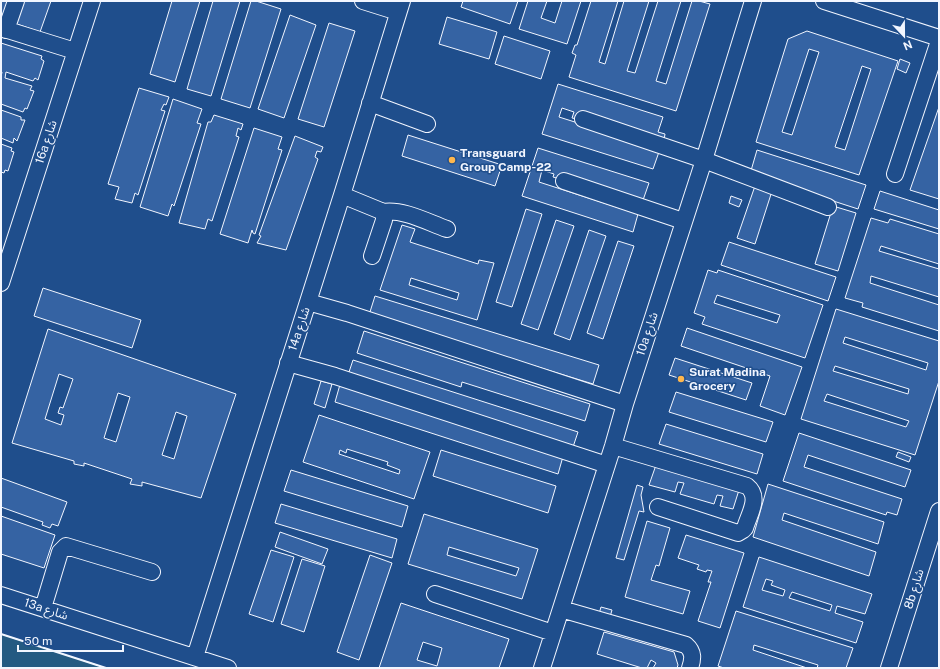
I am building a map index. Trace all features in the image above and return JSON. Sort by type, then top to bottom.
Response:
[{"type":"street","points":[[16,1],[4,29],[75,52]]},
{"type":"street","name":"16a شارع","points":[[1,283],[92,1]]},
{"type":"street","points":[[363,1],[400,7]]},
{"type":"street","name":"10a شارع","points":[[542,668],[683,221],[704,160],[753,1]]},
{"type":"street","points":[[824,1],[939,40],[895,174]]},
{"type":"street","name":"14a شارع","points":[[195,657],[342,195],[400,7]]},
{"type":"street","points":[[370,103],[427,124]]},
{"type":"street","points":[[583,119],[704,160],[828,207]]},
{"type":"street","points":[[564,181],[683,221]]},
{"type":"street","points":[[342,195],[383,212],[393,211],[403,213],[447,229]]},
{"type":"street","points":[[372,256],[385,217],[383,212]]},
{"type":"street","points":[[308,302],[347,313],[625,404]]},
{"type":"street","points":[[288,363],[336,376],[607,465]]},
{"type":"street","points":[[613,446],[748,486],[753,492],[754,496],[754,501],[745,528],[738,533],[658,507]]},
{"type":"street","name":"8b شارع","points":[[890,668],[939,511]]},
{"type":"street","points":[[43,608],[60,552],[66,546],[152,572]]},
{"type":"street","name":"13a شارع","points":[[1,594],[228,668]]},
{"type":"street","points":[[435,594],[553,633]]},
{"type":"street","points":[[561,609],[686,645],[690,648],[693,658],[690,668]]},
{"type":"shaded area","points":[[1,634],[106,668],[1,668]]},
{"type":"building","points":[[1,1],[9,1],[1,20]]},
{"type":"building","points":[[22,1],[51,1],[40,32],[14,23]]},
{"type":"building","points":[[172,1],[200,1],[175,82],[150,74]]},
{"type":"building","points":[[213,1],[240,1],[211,96],[187,89]]},
{"type":"building","points":[[251,1],[256,1],[281,9],[250,108],[221,99]]},
{"type":"building","points":[[463,1],[518,1],[510,24],[461,7]]},
{"type":"building","points":[[528,1],[547,1],[541,18],[555,23],[562,1],[581,1],[567,44],[519,29]]},
{"type":"building","points":[[591,1],[618,1],[599,62],[605,64],[624,1],[649,1],[627,71],[635,73],[658,1],[681,1],[656,81],[666,84],[692,1],[710,4],[676,111],[569,77],[576,55],[572,53],[575,45],[577,45]]},
{"type":"building","points":[[290,15],[316,25],[284,118],[258,109]]},
{"type":"building","points":[[447,17],[497,32],[489,59],[439,44]]},
{"type":"building","points":[[329,23],[355,31],[324,127],[298,119]]},
{"type":"building","points":[[807,31],[898,61],[859,175],[756,142],[788,39]],"holes":[[[809,49],[819,52],[792,135],[782,132]],[[862,66],[871,69],[845,150],[835,147]]]},
{"type":"building","points":[[504,36],[550,51],[541,79],[495,64]]},
{"type":"building","points":[[1,43],[42,56],[41,59],[44,61],[38,80],[35,78],[33,81],[6,72],[5,78],[32,86],[30,90],[34,91],[27,109],[25,108],[23,112],[1,104]]},
{"type":"building","points":[[900,59],[910,63],[906,73],[897,69]]},
{"type":"building","points":[[558,84],[663,117],[658,132],[665,134],[664,140],[572,118],[574,112],[562,108],[559,117],[660,149],[653,169],[542,134]]},
{"type":"building","points":[[139,88],[169,97],[166,105],[164,104],[161,110],[165,111],[138,195],[135,193],[132,203],[115,199],[119,187],[108,184]]},
{"type":"building","points":[[173,99],[202,109],[197,123],[201,124],[174,206],[172,204],[168,216],[140,207]]},
{"type":"building","points":[[939,107],[939,199],[910,190]]},
{"type":"building","points":[[1,110],[21,117],[21,120],[25,120],[17,141],[14,138],[13,143],[1,138]]},
{"type":"building","points":[[214,115],[243,124],[241,130],[238,128],[236,136],[239,137],[212,221],[208,219],[205,229],[179,223],[208,122],[211,122]]},
{"type":"building","points":[[254,128],[282,137],[278,149],[282,150],[255,234],[252,230],[248,243],[220,234]]},
{"type":"building","name":"Transguard Group Camp-22","points":[[408,135],[502,165],[495,186],[402,156]]},
{"type":"building","points":[[295,136],[323,147],[321,152],[317,151],[315,157],[318,159],[286,250],[257,243],[261,236],[259,235]]},
{"type":"building","points":[[1,144],[12,148],[11,151],[14,152],[8,171],[5,170],[4,173],[1,172]]},
{"type":"building","points":[[538,148],[649,183],[642,203],[553,177],[554,174],[542,170],[539,182],[638,214],[633,232],[522,196]]},
{"type":"building","points":[[757,150],[866,185],[858,209],[750,174]]},
{"type":"building","points":[[756,183],[773,188],[755,244],[737,238]]},
{"type":"building","points":[[880,191],[939,210],[939,229],[874,209]]},
{"type":"building","points":[[731,196],[742,200],[739,207],[729,203]]},
{"type":"building","points":[[833,206],[856,213],[838,271],[815,264]]},
{"type":"building","points":[[526,209],[542,214],[512,307],[496,302]]},
{"type":"building","points":[[871,218],[888,223],[890,219],[939,234],[939,264],[881,246],[879,251],[939,269],[939,297],[871,276],[870,283],[939,305],[939,331],[862,307],[863,303],[845,298]]},
{"type":"building","points":[[556,220],[574,226],[538,330],[521,324]]},
{"type":"building","points":[[402,225],[415,229],[410,242],[478,264],[479,260],[494,263],[477,320],[380,290]],"holes":[[[411,278],[459,293],[457,300],[409,285]]]},
{"type":"building","points":[[589,230],[606,236],[570,340],[554,334]]},
{"type":"building","points":[[618,241],[634,246],[603,339],[587,333]]},
{"type":"building","points":[[729,242],[836,277],[828,301],[721,265]]},
{"type":"building","points":[[708,270],[717,273],[718,270],[823,305],[805,358],[702,324],[705,317],[694,313]],"holes":[[[717,295],[780,315],[777,323],[714,303]]]},
{"type":"building","points":[[43,288],[141,320],[132,348],[34,316]]},
{"type":"building","points":[[375,296],[599,365],[593,384],[369,315]]},
{"type":"building","points":[[836,309],[939,341],[939,381],[915,455],[801,419]],"holes":[[[845,337],[928,363],[926,370],[843,343]],[[835,366],[909,389],[908,394],[833,371]],[[827,394],[909,421],[906,427],[824,401]]]},
{"type":"building","points":[[687,328],[802,367],[785,415],[760,406],[770,376],[681,346]]},
{"type":"building","points":[[48,329],[236,394],[201,498],[142,482],[142,486],[130,484],[132,479],[84,463],[84,466],[74,464],[74,461],[12,443]],"holes":[[[59,374],[73,379],[63,408],[60,407],[58,413],[64,415],[61,425],[45,419]],[[118,393],[130,397],[116,442],[104,438]],[[176,412],[187,416],[174,459],[162,455]]]},
{"type":"building","points":[[364,331],[590,404],[585,421],[462,382],[461,387],[357,353]]},
{"type":"building","points":[[675,358],[752,383],[746,400],[669,375]]},
{"type":"building","points":[[353,360],[578,432],[572,450],[347,378]]},
{"type":"building","points":[[321,381],[332,384],[325,408],[314,404]]},
{"type":"building","points":[[341,381],[564,453],[558,474],[335,402]]},
{"type":"building","points":[[676,392],[773,422],[766,442],[669,412]]},
{"type":"building","points":[[319,415],[430,452],[414,499],[303,462]],"holes":[[[347,449],[388,462],[387,465],[400,470],[399,474],[339,454],[340,450],[346,453]]]},
{"type":"building","points":[[666,424],[763,454],[757,474],[659,444]]},
{"type":"building","points":[[799,433],[911,470],[905,487],[808,455],[804,467],[902,499],[897,515],[887,512],[886,515],[783,481]]},
{"type":"building","points":[[441,450],[556,486],[548,513],[433,476]]},
{"type":"building","points":[[898,452],[911,457],[909,462],[896,457]]},
{"type":"building","points":[[656,465],[739,490],[733,509],[720,506],[723,496],[717,495],[714,504],[680,494],[684,483],[678,482],[675,492],[649,485]]},
{"type":"building","points":[[291,470],[408,506],[402,527],[284,491]]},
{"type":"building","points":[[1,478],[67,502],[58,526],[52,524],[50,528],[42,525],[43,522],[1,507]]},
{"type":"building","points":[[768,484],[884,522],[878,544],[784,513],[782,520],[876,552],[869,576],[753,537]]},
{"type":"building","points":[[637,485],[643,487],[641,495],[644,512],[639,511],[624,560],[616,558]]},
{"type":"building","points":[[281,504],[397,539],[392,558],[275,523]]},
{"type":"building","points":[[424,514],[538,549],[522,599],[408,564]],"holes":[[[449,547],[519,568],[516,576],[447,555]]]},
{"type":"building","points":[[1,516],[55,535],[44,568],[1,554]]},
{"type":"building","points":[[647,521],[670,528],[659,566],[656,565],[651,580],[690,591],[683,614],[625,597]]},
{"type":"building","points":[[280,532],[328,549],[322,564],[275,547]]},
{"type":"building","points":[[686,535],[744,553],[720,628],[698,621],[711,582],[708,582],[712,571],[707,570],[706,572],[697,569],[699,565],[678,558]]},
{"type":"building","points":[[271,550],[294,557],[273,622],[249,614]]},
{"type":"building","points":[[370,555],[392,563],[359,660],[337,652]]},
{"type":"building","points":[[759,557],[872,594],[865,614],[837,606],[835,613],[863,622],[856,643],[743,607]],"holes":[[[766,579],[773,581],[771,585],[785,590],[783,596],[762,590]],[[792,592],[832,605],[830,611],[789,598]]]},
{"type":"building","points":[[302,559],[325,566],[304,632],[281,624]]},
{"type":"building","points":[[401,603],[509,639],[499,668],[379,668]],"holes":[[[423,642],[442,648],[437,666],[417,660]]]},
{"type":"building","points":[[601,607],[612,610],[610,617],[599,614]]},
{"type":"building","points":[[736,611],[853,648],[846,668],[817,668],[818,665],[754,645],[753,650],[807,668],[724,668],[718,666]]},
{"type":"building","points":[[604,632],[674,652],[678,665],[677,668],[653,668],[656,663],[651,660],[647,668],[642,668],[597,654]]},
{"type":"wall","points":[[1,634],[106,668]]},
{"type":"place","name":"Transguard Group Camp-22","points":[[452,160]]},
{"type":"place","name":"Surat Madina Grocery","points":[[681,379]]}]
